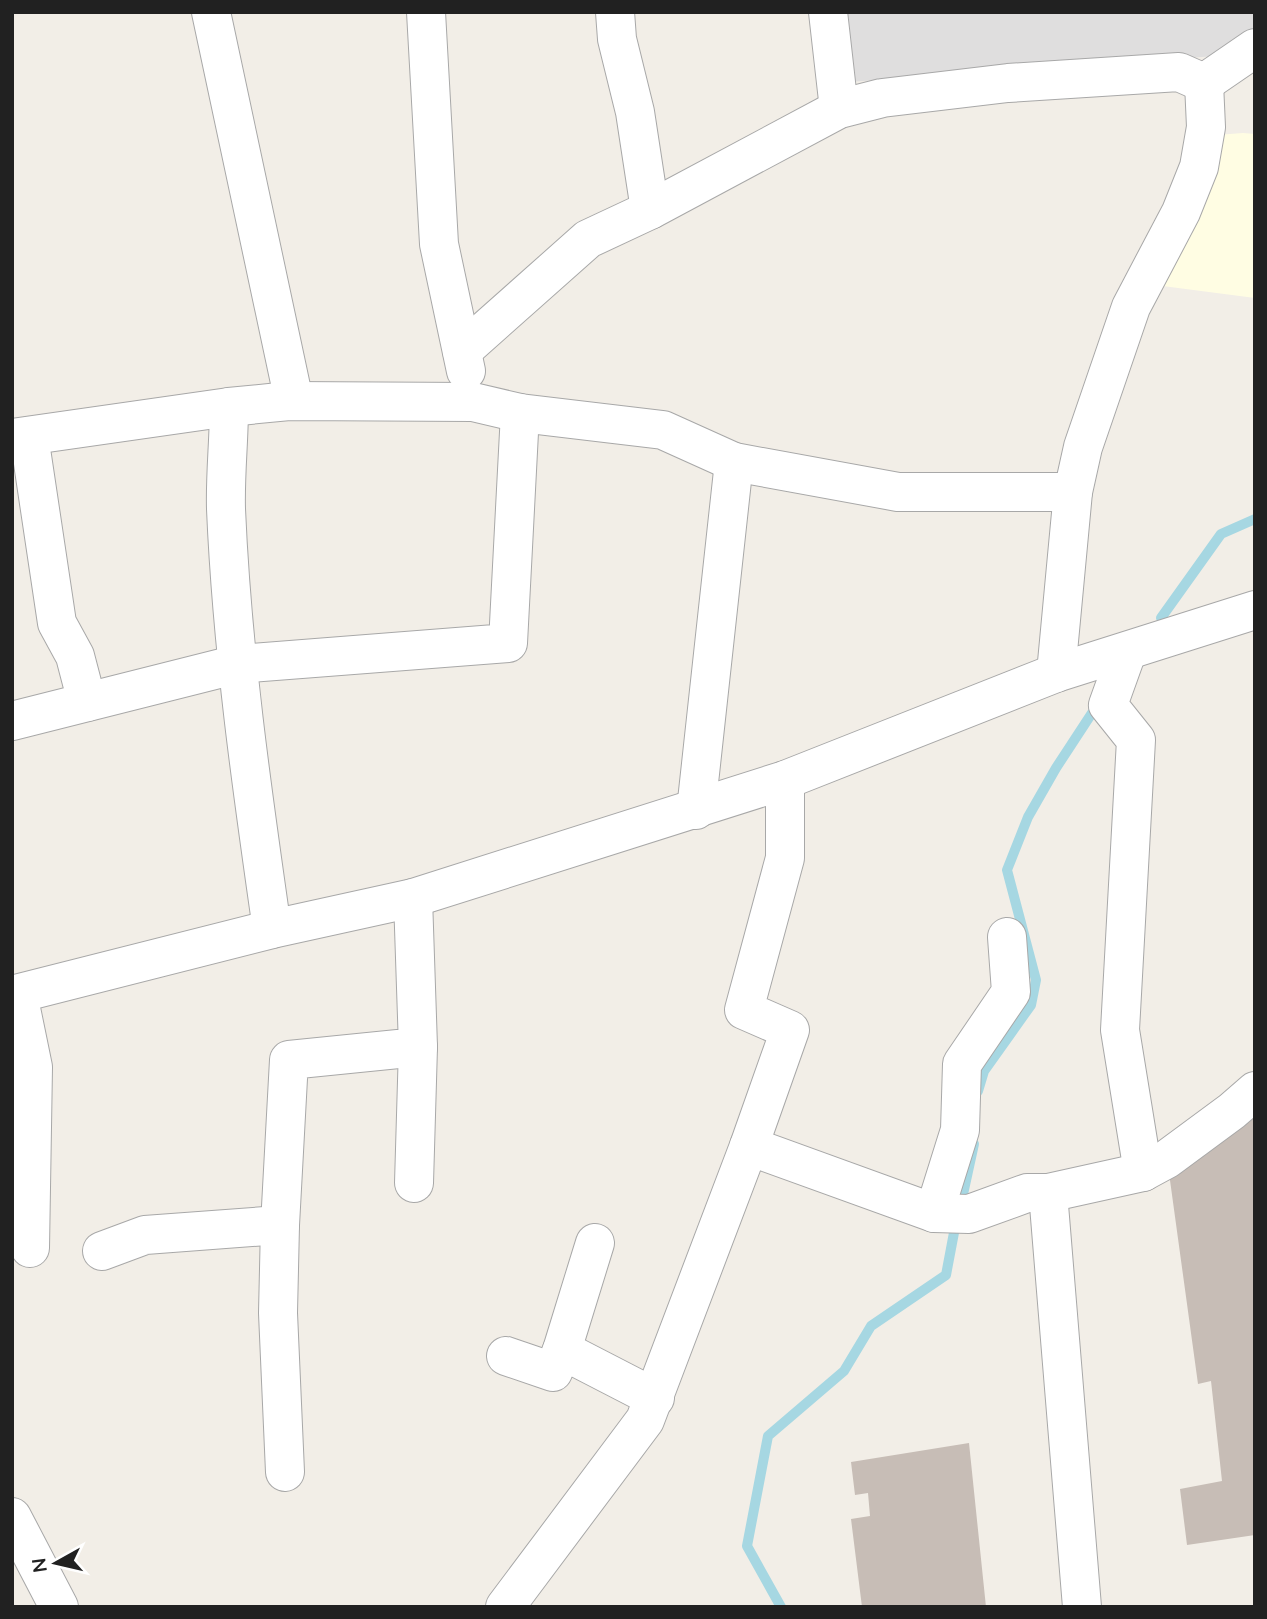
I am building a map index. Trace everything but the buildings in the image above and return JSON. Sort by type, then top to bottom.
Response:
[{"type":"street","points":[[211,12],[294,401]]},
{"type":"street","points":[[426,12],[439,244],[473,402]]},
{"type":"street","points":[[615,12],[617,39],[635,112],[650,210]]},
{"type":"street","points":[[828,12],[839,109]]},
{"type":"street","points":[[1204,83],[1255,48]]},
{"type":"street","points":[[462,351],[588,239],[650,210],[839,109],[882,98],[1008,83],[1179,72],[1204,83]]},
{"type":"street","points":[[1056,673],[1073,492],[1083,447],[1131,307],[1181,212],[1199,167],[1206,127],[1204,83]]},
{"type":"street","points":[[87,702],[75,656],[57,623],[20,437],[229,407],[294,401],[473,402],[520,413],[663,430],[734,461],[898,492],[1073,492]]},
{"type":"street","points":[[229,407],[226,505],[238,664],[256,822],[272,929]]},
{"type":"street","points":[[12,721],[238,664],[508,643],[520,413]]},
{"type":"street","points":[[696,810],[734,461]]},
{"type":"street","points":[[30,1248],[33,1067],[15,995],[272,929],[413,898],[785,780],[1056,673],[1255,610]]},
{"type":"street","points":[[1127,652],[1108,705],[1136,740],[1120,1030],[1143,1172]]},
{"type":"street","points":[[505,1607],[645,1420],[750,1146],[790,1030],[744,1010],[785,858],[785,780]]},
{"type":"street","points":[[413,898],[418,1047],[414,1182]]},
{"type":"street","points":[[934,1213],[960,1130],[962,1064],[1011,992],[1007,937]]},
{"type":"street","points":[[285,1472],[278,1313],[289,1060],[418,1047]]},
{"type":"street","points":[[750,1146],[934,1213],[969,1214],[1027,1193],[1048,1193],[1143,1172],[1178,1151],[1255,1091]]},
{"type":"street","points":[[1048,1193],[1082,1607]]},
{"type":"street","points":[[102,1251],[145,1235],[280,1225]]},
{"type":"street","points":[[506,1356],[553,1372],[595,1243]]},
{"type":"street","points":[[562,1350],[655,1398]]},
{"type":"street","points":[[12,1517],[59,1607]]},
{"type":"shaded area","points":[[839,12],[1255,12],[1255,27],[1216,56],[849,82]]},
{"type":"shaded area","points":[[1255,134],[1255,298],[1155,285],[1217,135]]},
{"type":"waterway","points":[[1161,618],[1221,534],[1255,519]]},
{"type":"waterway","points":[[978,1091],[984,1071],[1031,1005],[1036,980],[1007,870],[1028,817],[1092,713]]},
{"type":"waterway","points":[[960,1208],[974,1144]]},
{"type":"waterway","points":[[781,1607],[747,1546],[768,1436],[844,1371],[871,1326],[946,1275],[956,1222]]}]
